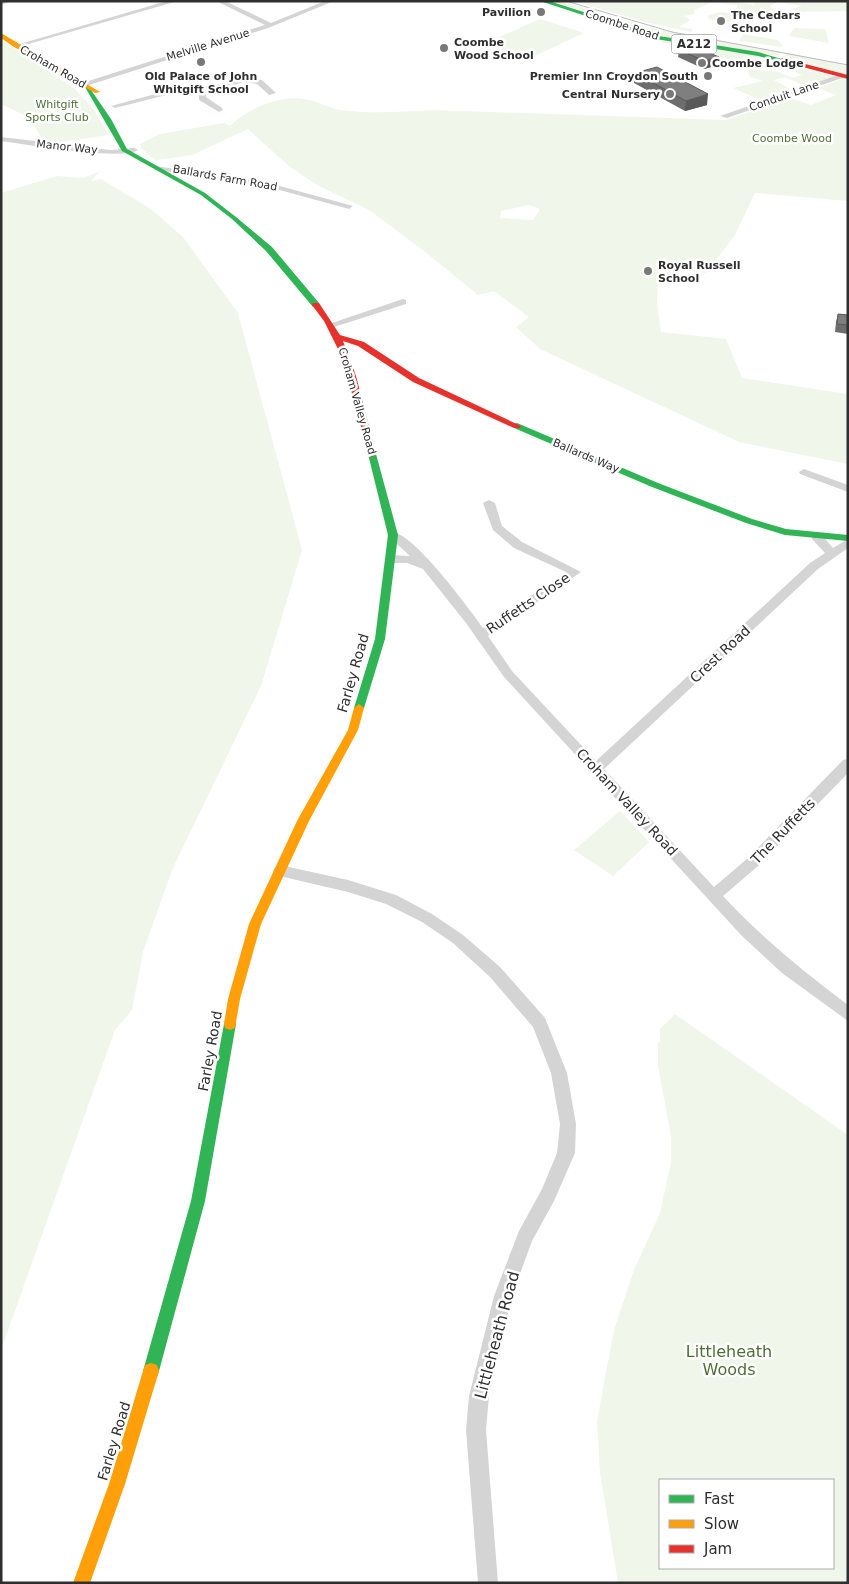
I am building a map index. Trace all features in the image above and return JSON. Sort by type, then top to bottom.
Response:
[{"type":"street","points":[[1,3],[9,1]]},
{"type":"street","points":[[16,46],[175,1]]},
{"type":"street","points":[[219,1],[270,25]]},
{"type":"street","name":"Melville Avenue","points":[[85,86],[270,25],[330,1]]},
{"type":"street","name":"Coombe Road","points":[[543,1],[658,38],[758,54],[846,77]]},
{"type":"street","name":"Croham Road","points":[[1,35],[16,46],[106,98],[114,106]]},
{"type":"street","name":"Conduit Lane","points":[[724,116],[846,77]]},
{"type":"street","points":[[133,153],[114,106],[174,91],[203,93],[250,80],[259,82],[272,93]]},
{"type":"street","name":"Croham Valley Road","points":[[85,86],[108,119],[120,145],[203,194],[269,249],[293,275],[331,325],[338,337],[359,401],[393,535],[409,546],[429,569],[482,634],[508,674],[747,932],[787,968],[848,1014]]},
{"type":"street","points":[[203,93],[202,98],[219,110]]},
{"type":"street","name":"Manor Way","points":[[1,139],[133,153]]},
{"type":"street","name":"Ballards Farm Road","points":[[158,168],[265,184],[349,206]]},
{"type":"street","points":[[331,325],[403,302]]},
{"type":"street","name":"Ballards Way","points":[[338,337],[361,344],[416,380],[449,396],[571,450],[749,521],[785,532],[848,538]]},
{"type":"street","points":[[804,472],[848,489]]},
{"type":"street","name":"Ruffetts Close","points":[[482,634],[575,572],[518,545],[497,528],[489,502]]},
{"type":"street","name":"Farley Road","points":[[81,1583],[117,1484],[165,1324],[198,1201],[234,999],[255,924],[303,821],[353,730],[380,639],[393,535]]},
{"type":"street","points":[[816,536],[831,552]]},
{"type":"street","name":"Crest Road","points":[[596,769],[814,566],[831,552],[848,543]]},
{"type":"street","points":[[391,559],[414,561],[429,569]]},
{"type":"street","name":"The Ruffetts","points":[[714,895],[754,862],[848,764]]},
{"type":"street","name":"Littleheath Road","points":[[280,871],[348,886],[391,899],[427,918],[458,939],[495,972],[539,1023],[559,1073],[568,1124],[566,1153],[548,1195],[525,1237],[503,1296],[479,1396],[476,1430],[488,1583]]},
{"type":"green space","points":[[550,1],[563,1],[647,27],[781,52],[778,56],[669,38]]},
{"type":"green space","points":[[574,1],[737,1],[756,6],[753,4],[757,1],[848,1],[848,11],[798,12],[792,9],[802,6],[777,2],[770,6],[777,13],[767,15],[743,13],[734,16],[735,20],[723,23],[708,19],[708,15],[721,12],[736,14],[738,11],[731,10],[737,8],[737,5],[709,2],[694,10],[695,14],[684,16],[690,20],[680,27],[693,29],[691,32],[645,22]]},
{"type":"green space","points":[[540,19],[584,33],[530,58],[486,43]]},
{"type":"green space","points":[[794,28],[825,29],[829,43],[789,36]]},
{"type":"green space","points":[[743,34],[777,40],[781,43],[782,47],[739,41]]},
{"type":"green space","name":"Whitgift Sports Club","points":[[1,39],[75,89],[94,110],[109,135],[45,144],[30,118],[1,104]]},
{"type":"green space","points":[[663,40],[763,56],[731,60],[661,42]]},
{"type":"green space","points":[[788,53],[848,66],[848,75],[783,57]]},
{"type":"green space","points":[[769,59],[836,77],[805,86],[785,77],[774,80],[792,90],[762,101],[733,88],[763,81],[750,77],[748,72],[750,69],[779,72],[792,78],[802,75],[785,68],[752,62]]},
{"type":"green space","name":"Royal Russell School","points":[[845,78],[848,79],[848,201],[755,193],[735,235],[706,273],[674,268],[658,283],[657,303],[661,332],[726,339],[742,378],[848,394],[848,464],[739,442],[540,349],[516,327],[529,317],[494,291],[478,295],[369,210],[317,185],[290,167],[248,129],[192,155],[156,160],[141,148],[140,144],[160,134],[224,123],[230,126],[254,109],[274,101],[294,98],[313,101],[340,110],[363,112],[432,110],[726,120],[790,98],[811,105],[836,95],[818,88]],"holes":[[[529,205],[540,209],[533,220],[500,218],[501,211]]]},
{"type":"green space","points":[[99,172],[91,181],[101,179],[151,209],[183,237],[238,313],[302,550],[261,686],[172,870],[143,952],[132,1010],[115,1030],[1,1350],[1,193],[57,176],[83,178]]},
{"type":"green space","points":[[620,811],[649,842],[613,876],[574,850]]},
{"type":"green space","name":"Littleheath Woods","points":[[675,1014],[848,1135],[848,1583],[618,1583],[600,1472],[597,1421],[614,1330],[634,1270],[660,1213],[671,1163],[671,1136],[658,1066],[658,1042],[660,1042],[660,1029]]},
{"type":"building","points":[[692,46],[719,57],[705,61],[679,50]]},
{"type":"building","points":[[657,67],[708,94],[686,101],[635,73]]},
{"type":"building","points":[[838,314],[848,315],[848,325],[837,324]]},
{"type":"tram line","points":[[566,1],[672,32],[848,65]]},
{"type":"traffic: fast","points":[[543,1],[658,38],[758,54],[782,60]]},
{"type":"traffic: fast","points":[[87,88],[108,119],[124,150],[203,194],[234,218],[269,249],[316,305]]},
{"type":"traffic: fast","points":[[517,426],[655,485],[749,521],[785,532],[848,538]]},
{"type":"traffic: fast","points":[[359,708],[380,639],[393,535],[372,454]]},
{"type":"traffic: fast","points":[[151,1371],[198,1201],[230,1024]]},
{"type":"traffic: slow","points":[[1,35],[16,46],[97,92]]},
{"type":"traffic: slow","points":[[230,1024],[234,999],[255,924],[303,821],[353,730],[359,708]]},
{"type":"traffic: slow","points":[[81,1583],[117,1484],[151,1371]]},
{"type":"traffic: jam","points":[[782,60],[848,77]]},
{"type":"traffic: jam","points":[[316,305],[338,338],[346,357],[358,395],[372,454]]},
{"type":"traffic: jam","points":[[338,337],[361,344],[416,380],[517,426]]},
{"type":"place","name":"Pavilion","points":[[541,12]]},
{"type":"place","name":"The Cedars School","points":[[721,21]]},
{"type":"place","name":"Coombe Wood School","points":[[444,48]]},
{"type":"place","name":"Old Palace of John Whitgift School","points":[[201,62]]},
{"type":"place","name":"Coombe Lodge","points":[[702,63]]},
{"type":"place","name":"Premier Inn Croydon South","points":[[708,76]]},
{"type":"place","name":"Central Nursery","points":[[670,94]]},
{"type":"place","name":"Royal Russell School","points":[[648,271]]},
{"type":"park label","name":"Coombe Wood","points":[[792,138]]}]
